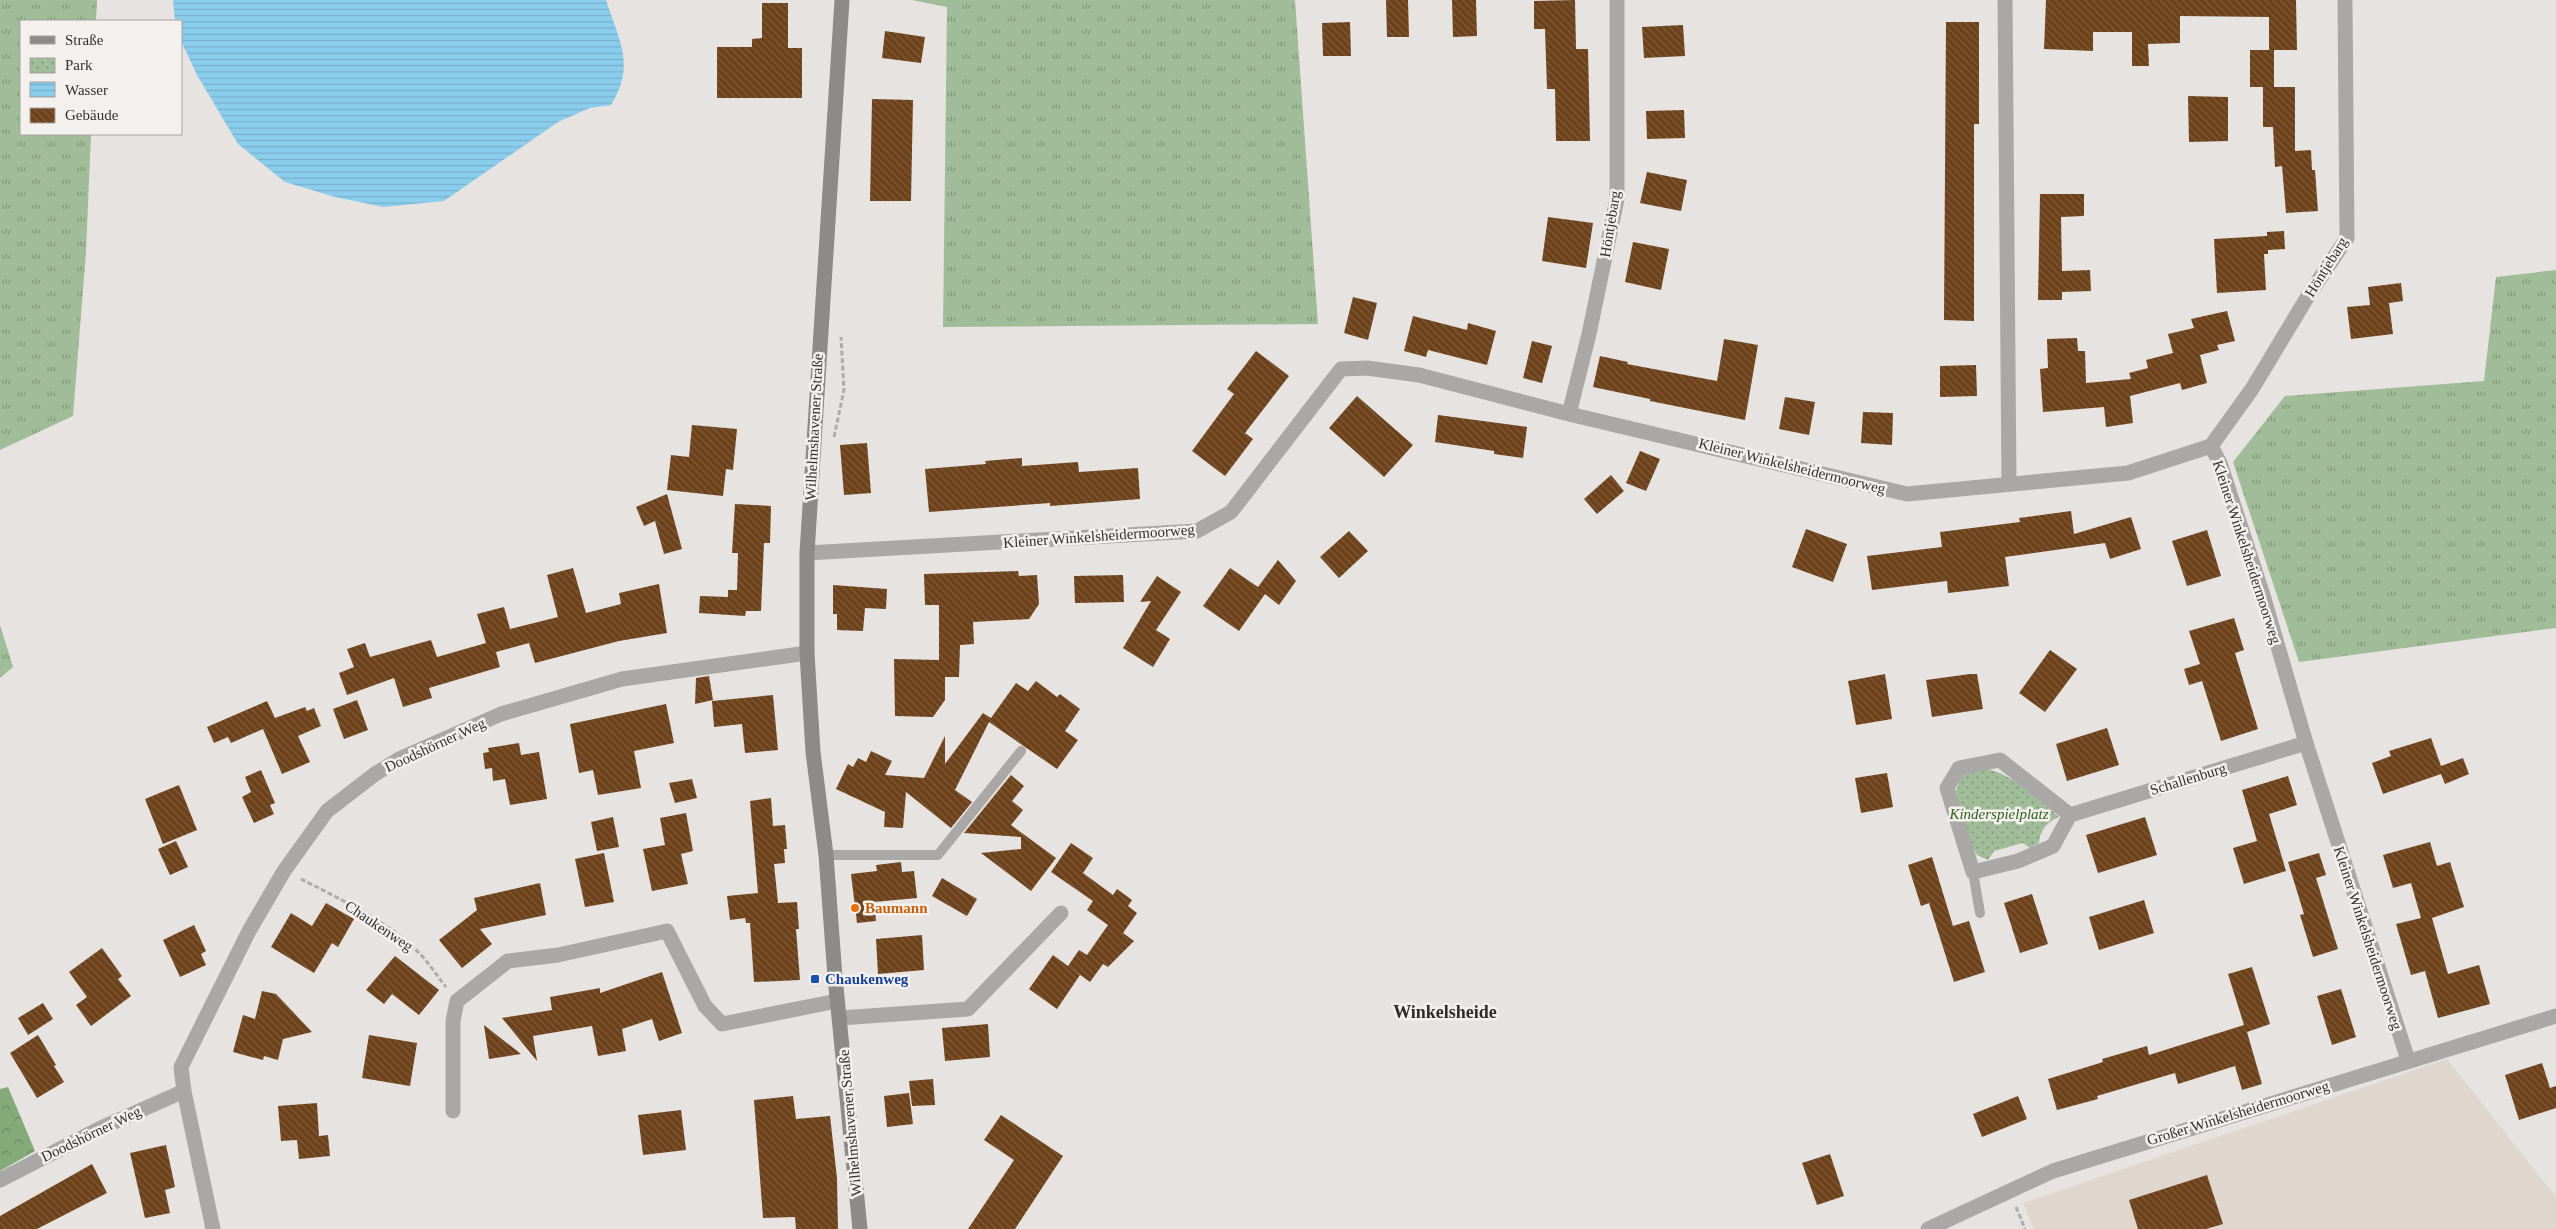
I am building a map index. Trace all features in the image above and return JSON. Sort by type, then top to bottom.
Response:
[{"type":"street","name":"Wilhelmshavener Straße","points":[[842,0],[807,554],[807,653],[813,752],[826,855],[837,1000],[860,1229]]},
{"type":"street","name":"Höntjebarg","points":[[1569,414],[1589,334],[1617,199],[1617,0]]},
{"type":"street","points":[[2005,0],[2009,484]]},
{"type":"street","name":"Höntjebarg","points":[[2211,446],[2252,388],[2308,296],[2347,238],[2345,0]]},
{"type":"street","name":"Kleiner Winkelsheidermoorweg","points":[[807,554],[1197,532],[1231,512],[1341,368],[1367,368],[1419,375],[1569,414],[1907,494],[2128,473],[2211,446],[2220,462],[2264,595],[2306,744],[2408,1060]]},
{"type":"street","name":"Doodshörner Weg","points":[[213,1229],[184,1091],[181,1067],[249,931],[284,871],[327,811],[375,774],[401,758],[501,714],[622,679],[807,653]]},
{"type":"street","name":"Schallenburg","points":[[2070,815],[2306,744]]},
{"type":"street","points":[[2000,760],[2070,815],[2053,846],[2018,861],[1973,872],[1947,788],[1959,768],[2000,760]]},
{"type":"street","points":[[840,1018],[968,1009],[1062,913]]},
{"type":"street","points":[[453,1111],[453,1021],[457,1001],[508,961],[558,955],[667,931],[705,1006],[722,1024],[837,1000]]},
{"type":"street","name":"Großer Winkelsheidermoorweg","points":[[1928,1229],[2052,1170],[2556,1016]]},
{"type":"street","name":"Doodshörner Weg","points":[[0,1180],[103,1127],[184,1091]]},
{"type":"lane","points":[[826,855],[938,855],[1021,751]]},
{"type":"lane","points":[[1973,872],[1980,913]]},
{"type":"path","points":[[834,439],[844,390],[843,349],[839,330]]},
{"type":"path","name":"Chaukenweg","points":[[284,871],[347,902],[388,929],[419,953],[457,1001]]},
{"type":"shaded area","points":[[2447,1059],[2556,1197],[2556,1229],[2034,1229],[2023,1203]]},
{"type":"green space","points":[[0,0],[97,0],[96,20],[20,20],[20,135],[91,135],[86,252],[73,416],[0,450]]},
{"type":"green space","points":[[912,0],[1295,0],[1318,324],[943,327],[947,7]]},
{"type":"green space","points":[[2556,270],[2556,628],[2299,662],[2233,462],[2285,396],[2484,381],[2496,277]]},
{"type":"green space","points":[[0,625],[13,667],[0,678]]},
{"type":"green space","name":"Kinderspielplatz","points":[[1987,769],[2017,782],[2059,817],[2045,827],[2039,843],[2030,848],[2023,843],[1994,851],[1988,860],[1977,855],[1970,843],[1956,791],[1961,777],[1971,770]]},
{"type":"green space","points":[[8,1087],[35,1151],[0,1171],[0,1089]]},
{"type":"water","points":[[173,0],[606,0],[623,52],[623,77],[611,105],[590,108],[558,122],[444,201],[383,207],[335,197],[285,182],[238,144],[197,75],[182,43],[182,20],[175,20]]},
{"type":"building","points":[[1386,0],[1408,0],[1409,37],[1387,37]]},
{"type":"building","points":[[1452,0],[1476,0],[1477,36],[1453,37]]},
{"type":"building","points":[[1575,0],[1576,49],[1588,49],[1590,141],[1556,141],[1555,89],[1547,89],[1545,29],[1534,29],[1534,1]]},
{"type":"building","points":[[2046,0],[2296,0],[2297,50],[2269,50],[2269,17],[2180,16],[2180,43],[2148,44],[2149,66],[2132,66],[2132,32],[2093,32],[2093,51],[2044,49]]},
{"type":"building","points":[[762,3],[788,3],[788,48],[802,48],[802,98],[717,98],[717,47],[752,47],[752,39],[762,38]]},
{"type":"building","points":[[1350,22],[1351,56],[1323,56],[1322,23]]},
{"type":"building","points":[[1946,22],[1979,22],[1979,124],[1974,124],[1974,321],[1944,320]]},
{"type":"building","points":[[1683,25],[1685,56],[1644,58],[1642,27]]},
{"type":"building","points":[[885,31],[925,37],[921,63],[882,58]]},
{"type":"building","points":[[2250,50],[2274,50],[2274,87],[2250,87]]},
{"type":"building","points":[[2263,87],[2295,87],[2295,151],[2311,150],[2312,170],[2315,170],[2318,211],[2286,213],[2282,166],[2275,167],[2273,127],[2263,127]]},
{"type":"building","points":[[2188,96],[2228,97],[2228,141],[2189,142]]},
{"type":"building","points":[[872,99],[913,100],[911,201],[870,201]]},
{"type":"building","points":[[1684,110],[1685,138],[1647,139],[1646,111]]},
{"type":"building","points":[[1647,172],[1687,180],[1681,211],[1640,203]]},
{"type":"building","points":[[2040,194],[2084,194],[2084,216],[2061,217],[2062,271],[2090,270],[2091,291],[2062,292],[2062,300],[2038,300]]},
{"type":"building","points":[[1548,217],[1593,223],[1586,268],[1542,261]]},
{"type":"building","points":[[2284,231],[2285,249],[2268,250],[2268,254],[2264,254],[2266,290],[2217,293],[2214,239],[2267,236],[2267,232]]},
{"type":"building","points":[[1633,242],[1669,249],[1661,290],[1625,282]]},
{"type":"building","points":[[2401,283],[2403,301],[2389,303],[2393,334],[2351,339],[2347,307],[2370,305],[2368,287]]},
{"type":"building","points":[[1353,297],[1377,303],[1368,340],[1344,333]]},
{"type":"building","points":[[2227,311],[2235,341],[2217,345],[2219,350],[2200,355],[2207,383],[2182,390],[2180,383],[2130,396],[2133,423],[2106,427],[2104,407],[2043,412],[2040,369],[2048,368],[2047,339],[2077,338],[2078,351],[2085,351],[2086,383],[2131,379],[2129,373],[2148,368],[2146,360],[2173,353],[2168,334],[2194,328],[2191,319]]},
{"type":"building","points":[[1413,316],[1467,330],[1468,323],[1496,331],[1487,365],[1428,350],[1426,357],[1404,351]]},
{"type":"building","points":[[1724,339],[1758,345],[1745,420],[1650,401],[1650,399],[1593,387],[1600,356],[1628,362],[1627,364],[1717,381]]},
{"type":"building","points":[[1532,341],[1552,346],[1542,383],[1523,378]]},
{"type":"building","points":[[1256,351],[1289,376],[1245,433],[1253,439],[1225,476],[1192,451],[1234,394],[1227,389]]},
{"type":"building","points":[[1976,365],[1977,396],[1940,397],[1940,366]]},
{"type":"building","points":[[1357,396],[1413,445],[1384,477],[1329,428]]},
{"type":"building","points":[[1785,397],[1815,402],[1809,435],[1779,429]]},
{"type":"building","points":[[1863,412],[1893,413],[1892,445],[1861,443]]},
{"type":"building","points":[[1438,415],[1527,427],[1523,458],[1494,454],[1494,451],[1435,442]]},
{"type":"building","points":[[692,425],[737,429],[733,470],[726,469],[723,496],[667,490],[671,455],[689,457]]},
{"type":"building","points":[[867,443],[871,493],[844,495],[840,445]]},
{"type":"building","points":[[1640,451],[1660,459],[1646,491],[1626,483]]},
{"type":"building","points":[[1022,458],[1022,466],[1078,462],[1079,472],[1138,468],[1140,499],[1050,506],[1050,503],[929,512],[925,469],[986,464],[985,461]]},
{"type":"building","points":[[1611,475],[1624,491],[1597,514],[1584,499]]},
{"type":"building","points":[[667,494],[682,549],[664,554],[655,521],[644,526],[636,507]]},
{"type":"building","points":[[735,504],[771,506],[770,543],[764,543],[761,611],[746,611],[745,616],[699,613],[700,596],[728,597],[728,590],[737,590],[738,553],[732,553]]},
{"type":"building","points":[[2071,511],[2074,534],[2131,517],[2141,549],[2110,559],[2105,543],[2005,557],[2009,586],[1948,593],[1947,581],[1872,590],[1867,556],[1942,547],[1940,532],[2020,522],[2019,518]]},
{"type":"building","points":[[1806,529],[1847,544],[1833,582],[1792,567]]},
{"type":"building","points":[[2207,530],[2221,576],[2187,586],[2172,541]]},
{"type":"building","points":[[1349,531],[1368,551],[1339,578],[1320,557]]},
{"type":"building","points":[[1278,560],[1296,581],[1279,605],[1265,594],[1239,631],[1203,606],[1230,568],[1258,587]]},
{"type":"building","points":[[573,568],[586,613],[621,604],[619,593],[659,584],[667,633],[619,641],[535,663],[529,643],[496,652],[500,667],[429,688],[432,698],[403,707],[394,678],[347,695],[339,673],[354,667],[347,649],[365,643],[370,657],[431,640],[437,657],[486,643],[477,614],[504,607],[510,629],[558,617],[547,575]]},
{"type":"building","points":[[1018,571],[1019,576],[1037,575],[1039,604],[1029,619],[973,622],[974,644],[960,645],[959,677],[945,677],[945,700],[933,717],[895,716],[894,659],[939,660],[939,605],[925,605],[924,574]]},
{"type":"building","points":[[1123,575],[1124,602],[1075,603],[1074,576]]},
{"type":"building","points":[[1157,576],[1181,592],[1156,630],[1170,639],[1153,667],[1123,648],[1151,601],[1140,602]]},
{"type":"building","points":[[833,585],[887,589],[886,609],[865,608],[863,631],[837,630],[837,614],[833,614]]},
{"type":"building","points":[[2234,618],[2244,650],[2235,653],[2258,729],[2221,741],[2202,681],[2189,685],[2184,669],[2200,664],[2189,631]]},
{"type":"building","points":[[2050,650],[2077,669],[2045,712],[2019,693]]},
{"type":"building","points":[[1885,674],[1892,719],[1856,725],[1848,681]]},
{"type":"building","points":[[1977,674],[1983,709],[1932,717],[1926,680]]},
{"type":"building","points":[[709,676],[713,700],[695,704],[696,678]]},
{"type":"building","points":[[1036,681],[1057,697],[1060,694],[1080,709],[1065,731],[1078,740],[1057,769],[989,722],[955,790],[972,802],[951,828],[906,792],[903,828],[884,827],[885,812],[836,789],[848,764],[853,767],[858,758],[866,762],[871,751],[892,761],[885,775],[924,778],[945,736],[945,764],[983,713],[991,718],[1016,683],[1028,691]]},
{"type":"building","points":[[773,695],[778,750],[745,753],[742,724],[714,727],[712,701]]},
{"type":"building","points":[[357,700],[368,730],[344,739],[333,709]]},
{"type":"building","points":[[267,701],[275,718],[305,707],[307,711],[314,708],[321,726],[298,736],[310,762],[282,774],[263,729],[231,743],[228,737],[214,743],[207,727]]},
{"type":"building","points":[[666,704],[674,743],[634,751],[641,788],[598,795],[593,770],[579,773],[570,724]]},
{"type":"building","points":[[2107,728],[2119,765],[2067,781],[2056,744]]},
{"type":"building","points":[[2431,738],[2441,766],[2463,758],[2469,774],[2445,784],[2441,774],[2383,794],[2372,763],[2391,756],[2389,751]]},
{"type":"building","points":[[519,743],[521,755],[539,752],[547,799],[510,805],[505,779],[493,781],[492,768],[485,769],[483,753],[489,752],[488,748]]},
{"type":"building","points":[[261,770],[275,803],[270,805],[274,814],[254,823],[242,797],[251,792],[245,777]]},
{"type":"building","points":[[1887,773],[1893,807],[1861,813],[1855,778]]},
{"type":"building","points":[[1011,775],[1024,786],[1012,801],[1023,810],[1011,825],[1056,858],[1031,891],[981,853],[1021,849],[1021,837],[964,833]]},
{"type":"building","points":[[2288,776],[2297,805],[2269,814],[2286,871],[2244,884],[2233,848],[2257,841],[2242,790]]},
{"type":"building","points":[[692,779],[697,798],[675,803],[669,783]]},
{"type":"building","points":[[179,785],[197,830],[163,844],[145,799]]},
{"type":"building","points":[[771,798],[773,826],[785,825],[787,849],[784,849],[785,863],[774,864],[778,903],[797,902],[799,929],[796,929],[800,980],[754,982],[750,923],[746,923],[745,918],[730,920],[727,896],[758,893],[750,801]]},
{"type":"building","points":[[686,813],[693,851],[681,854],[688,884],[652,891],[643,849],[665,845],[660,818]]},
{"type":"building","points":[[613,817],[619,847],[597,851],[591,822]]},
{"type":"building","points":[[2145,817],[2157,855],[2098,873],[2086,835]]},
{"type":"building","points":[[176,841],[188,867],[170,875],[158,849]]},
{"type":"building","points":[[2430,842],[2437,866],[2450,862],[2464,907],[2432,918],[2448,974],[2479,965],[2490,1004],[2438,1018],[2425,971],[2411,975],[2396,924],[2421,918],[2411,883],[2393,888],[2383,855]]},
{"type":"building","points":[[1071,843],[1093,858],[1083,873],[1113,895],[1117,889],[1132,900],[1128,906],[1137,913],[1123,933],[1134,941],[1108,967],[1103,964],[1090,982],[1068,966],[1079,950],[1087,955],[1108,925],[1087,910],[1093,901],[1051,872]]},
{"type":"building","points":[[604,853],[614,902],[585,907],[575,859]]},
{"type":"building","points":[[2319,853],[2326,875],[2316,878],[2338,949],[2313,957],[2300,915],[2304,914],[2288,862]]},
{"type":"building","points":[[1932,857],[1953,926],[1969,921],[1985,972],[1954,982],[1929,903],[1921,906],[1908,865]]},
{"type":"building","points":[[901,862],[902,872],[914,871],[917,898],[874,902],[876,921],[857,923],[851,874],[877,871],[876,865]]},
{"type":"building","points":[[942,878],[977,899],[967,916],[932,896]]},
{"type":"building","points":[[540,883],[546,915],[480,929],[492,944],[462,968],[439,940],[477,910],[474,898]]},
{"type":"building","points":[[2032,894],[2048,944],[2020,953],[2004,903]]},
{"type":"building","points":[[2144,900],[2154,933],[2099,950],[2089,917]]},
{"type":"building","points":[[326,903],[354,919],[338,947],[332,943],[314,973],[271,947],[291,913],[312,926]]},
{"type":"building","points":[[194,925],[206,951],[201,954],[206,965],[180,977],[163,940]]},
{"type":"building","points":[[922,935],[924,970],[878,974],[876,939]]},
{"type":"building","points":[[102,948],[122,976],[118,979],[131,996],[91,1026],[76,1005],[87,997],[69,972]]},
{"type":"building","points":[[1053,955],[1080,975],[1057,1009],[1029,989]]},
{"type":"building","points":[[395,956],[439,990],[419,1015],[392,994],[384,1004],[366,990]]},
{"type":"building","points":[[2252,967],[2270,1024],[2247,1032],[2262,1084],[2242,1090],[2235,1066],[2178,1084],[2175,1073],[2097,1096],[2098,1099],[2057,1110],[2048,1079],[2103,1062],[2102,1059],[2147,1046],[2149,1055],[2244,1025],[2228,974]]},
{"type":"building","points":[[662,972],[682,1033],[659,1041],[652,1019],[622,1029],[626,1051],[598,1056],[592,1026],[533,1036],[537,1061],[502,1018],[552,1010],[550,997],[600,988],[600,993]]},
{"type":"building","points":[[2341,989],[2356,1037],[2332,1045],[2317,996]]},
{"type":"building","points":[[262,991],[276,994],[312,1032],[283,1039],[278,1060],[264,1056],[263,1060],[233,1052],[243,1015],[255,1019]]},
{"type":"building","points":[[43,1003],[53,1019],[28,1035],[18,1018]]},
{"type":"building","points":[[988,1024],[990,1057],[945,1061],[942,1028]]},
{"type":"building","points":[[484,1025],[521,1054],[489,1059]]},
{"type":"building","points":[[38,1035],[64,1082],[37,1098],[10,1053]]},
{"type":"building","points":[[369,1035],[417,1043],[410,1086],[362,1078]]},
{"type":"building","points":[[2542,1063],[2550,1088],[2556,1086],[2556,1108],[2519,1120],[2505,1075]]},
{"type":"building","points":[[933,1079],[935,1105],[912,1106],[909,1081]]},
{"type":"building","points":[[909,1093],[913,1124],[887,1127],[884,1096]]},
{"type":"building","points":[[793,1096],[796,1119],[830,1116],[837,1178],[838,1229],[796,1229],[795,1217],[763,1218],[754,1100]]},
{"type":"building","points":[[2018,1096],[2027,1119],[1982,1137],[1973,1114]]},
{"type":"building","points":[[317,1103],[319,1136],[328,1135],[330,1156],[299,1159],[297,1140],[281,1141],[278,1106]]},
{"type":"building","points":[[681,1110],[686,1150],[643,1155],[638,1115]]},
{"type":"building","points":[[1001,1115],[1063,1156],[1015,1229],[968,1229],[1014,1160],[984,1140]]},
{"type":"building","points":[[166,1145],[175,1187],[165,1190],[170,1213],[145,1218],[130,1153]]},
{"type":"building","points":[[1830,1154],[1844,1196],[1817,1205],[1802,1163]]},
{"type":"building","points":[[92,1164],[107,1193],[37,1229],[0,1229],[0,1216]]},
{"type":"building","points":[[2207,1175],[2223,1224],[2206,1229],[2138,1229],[2129,1200]]},
{"type":"place","name":"Baumann","points":[[855,908]]},
{"type":"place","name":"Chaukenweg","points":[[815,979]]},
{"type":"district","name":"Winkelsheide","points":[[1445,1012]]}]
